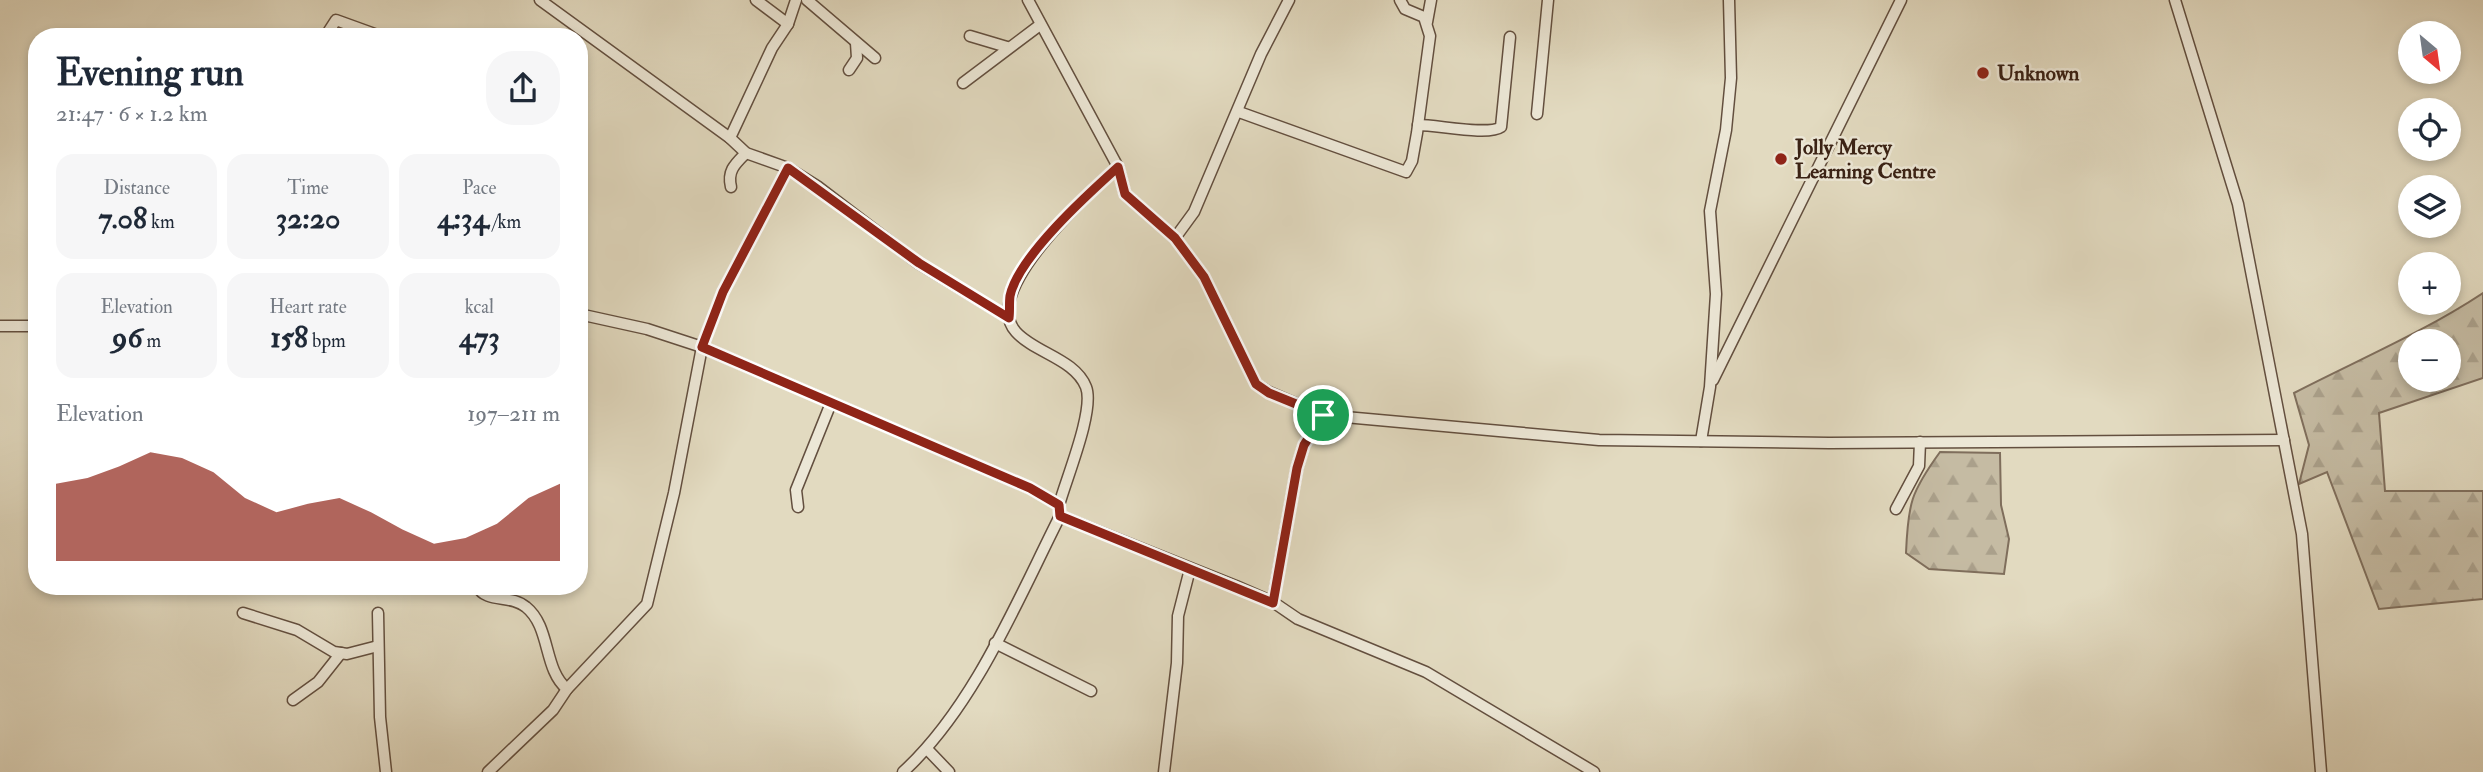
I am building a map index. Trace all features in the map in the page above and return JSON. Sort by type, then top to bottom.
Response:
[{"type":"street","points":[[540,0],[579,28]]},
{"type":"street","points":[[756,0],[788,23]]},
{"type":"street","points":[[730,138],[772,48],[788,23],[796,0]]},
{"type":"street","points":[[807,0],[875,58]]},
{"type":"street","points":[[1028,0],[1118,167],[1125,194],[1175,238],[1204,277],[1256,384],[1269,393],[1323,415],[1599,440],[2284,440]]},
{"type":"street","points":[[1175,238],[1194,212],[1261,54],[1289,0]]},
{"type":"street","points":[[1399,0],[1402,8],[1427,22]]},
{"type":"street","points":[[1239,111],[1403,172],[1412,161],[1418,125],[1430,36],[1427,22],[1431,0]]},
{"type":"street","points":[[1537,114],[1548,0]]},
{"type":"street","points":[[1701,441],[1710,387],[1716,294],[1710,211],[1730,96],[1730,0]]},
{"type":"street","points":[[1710,387],[1901,0]]},
{"type":"street","points":[[2175,0],[2238,204],[2302,534],[2321,772]]},
{"type":"street","points":[[331,28],[336,20],[358,28]]},
{"type":"street","points":[[962,83],[1040,25]]},
{"type":"street","points":[[588,35],[730,138],[746,153],[788,168],[919,263],[1009,318]]},
{"type":"street","points":[[970,36],[1007,47]]},
{"type":"street","points":[[1418,125],[1444,125],[1492,132],[1501,127],[1510,37]]},
{"type":"street","points":[[849,70],[857,58],[856,43]]},
{"type":"street","points":[[731,187],[729,177],[734,165],[746,153]]},
{"type":"street","points":[[903,772],[927,749],[995,643],[1060,510],[1084,421],[1088,397],[1086,386],[1080,376],[1014,331],[1009,318],[1010,294],[1025,267],[1071,209],[1118,167]]},
{"type":"street","points":[[488,772],[519,746],[567,689],[647,604],[674,493],[702,347],[723,292],[788,168]]},
{"type":"street","points":[[588,316],[647,328],[702,347],[1030,488],[1060,510],[1189,569],[1273,603],[1298,619],[1426,672],[1594,772]]},
{"type":"street","points":[[0,326],[28,326]]},
{"type":"street","points":[[799,507],[796,490],[831,403]]},
{"type":"street","points":[[1273,603],[1297,468],[1304,445],[1323,415]]},
{"type":"street","points":[[1896,509],[1919,466],[1920,442]]},
{"type":"street","points":[[1164,772],[1177,663],[1178,616],[1189,569]]},
{"type":"street","points":[[500,595],[526,607],[543,634],[559,683],[567,689]]},
{"type":"street","points":[[243,613],[297,630],[341,653],[378,646]]},
{"type":"street","points":[[377,613],[386,772]]},
{"type":"street","points":[[995,643],[1091,691]]},
{"type":"street","points":[[293,700],[318,682],[341,653]]},
{"type":"street","points":[[927,749],[949,772]]},
{"type":"green space","points":[[2483,293],[2483,378],[2461,385],[2461,329],[2421,329],[2447,315],[2461,315],[2461,307]]},
{"type":"green space","points":[[2398,341],[2398,392],[2441,392],[2379,413],[2385,491],[2483,491],[2483,599],[2379,609],[2327,472],[2299,484],[2309,445],[2294,393]]},
{"type":"green space","points":[[1940,452],[2000,453],[2001,505],[2009,539],[2004,574],[1929,569],[1906,553],[1913,499]]},
{"type":"place","name":"Unknown","points":[[1983,73]]},
{"type":"place","name":"Jolly Mercy Learning Centre","points":[[1781,159]]},
{"type":"route","points":[[1118,167],[1120,186],[1125,194],[1148,211],[1175,238],[1204,277],[1256,384],[1269,393],[1323,415],[1304,445],[1290,493],[1287,529],[1273,603],[1060,516],[1059,505],[1030,488],[702,347],[723,292],[788,168],[817,186],[919,263],[1009,318],[1010,294],[1025,267],[1071,209],[1118,167]]}]
